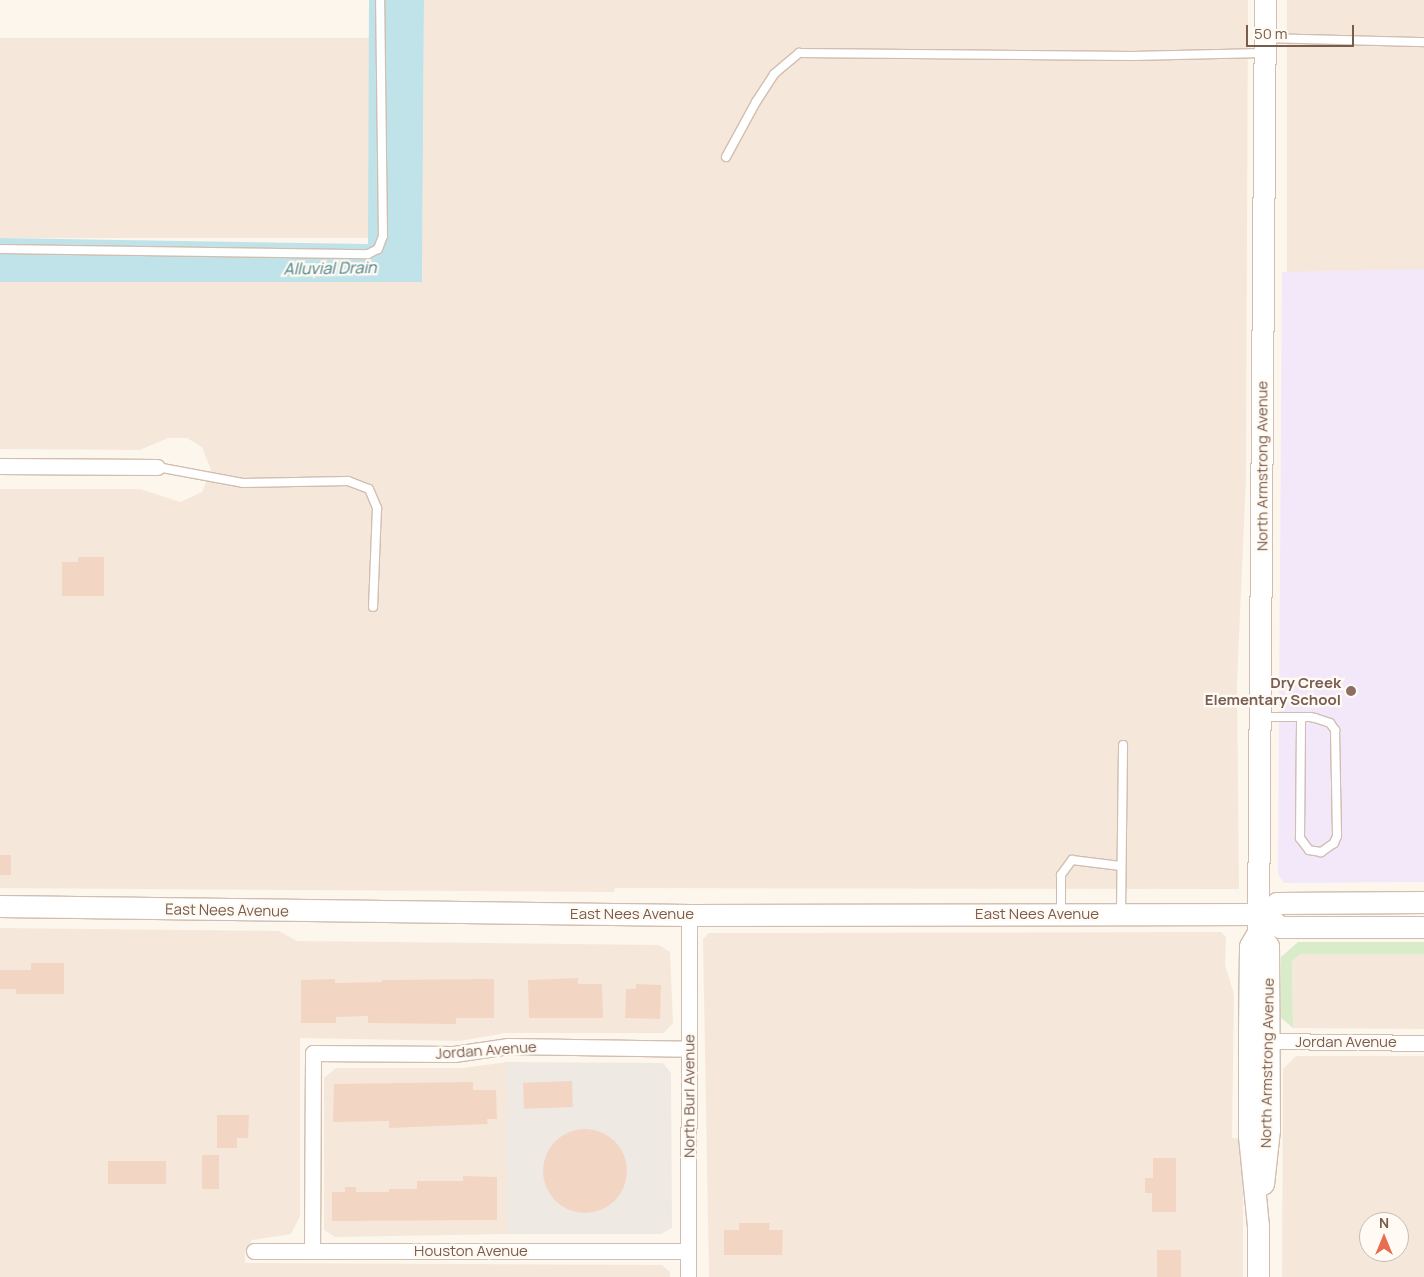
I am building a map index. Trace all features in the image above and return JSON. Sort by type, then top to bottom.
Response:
[{"type":"main road","name":"North Armstrong Avenue","points":[[1258,1226],[1269,1129],[1268,946],[1261,920],[1265,0]]},
{"type":"main road","name":"East Nees Avenue","points":[[0,906],[689,915],[1061,913],[1261,920],[1277,903],[1424,902]]},
{"type":"main road","name":"North Armstrong Avenue","points":[[1258,1277],[1258,1226],[1249,1136],[1249,1031],[1250,946],[1261,920]]},
{"type":"main road","points":[[1261,920],[1280,926],[1424,928]]},
{"type":"street","points":[[0,466],[157,468]]},
{"type":"street","name":"North Burl Avenue","points":[[688,1277],[689,915]]},
{"type":"street","name":"Jordan Avenue","points":[[1268,1042],[1424,1043]]},
{"type":"street","name":"Jordan Avenue","points":[[312,1250],[313,1053],[454,1054],[508,1046],[689,1049]]},
{"type":"street","name":"Houston Avenue","points":[[254,1251],[688,1251]]},
{"type":"lane","points":[[0,249],[368,254],[378,249],[383,236],[380,0]]},
{"type":"lane","points":[[726,157],[770,81],[788,60],[799,53],[1132,56],[1264,46],[1424,42]]},
{"type":"lane","points":[[157,468],[243,483],[348,481],[369,490],[377,508],[373,607]]},
{"type":"lane","points":[[1261,717],[1301,717],[1315,718],[1330,723],[1336,738],[1337,836],[1334,844],[1320,852],[1309,850],[1300,838],[1301,717]]},
{"type":"lane","points":[[1121,914],[1123,745]]},
{"type":"lane","points":[[1061,913],[1061,875],[1072,860],[1121,866]]},
{"type":"shaded area","points":[[424,0],[1248,0],[1246,477],[1237,682],[1239,889],[615,888],[614,892],[0,888],[0,489],[140,489],[180,502],[202,492],[211,470],[202,447],[187,438],[168,438],[140,450],[0,449],[0,282],[422,282]]},
{"type":"shaded area","points":[[1287,0],[1424,0],[1424,272],[1287,272]]},
{"type":"shaded area","points":[[0,38],[369,38],[369,238],[0,238]]},
{"type":"shaded area","name":"Dry Creek Elementary School","points":[[1424,269],[1424,882],[1284,883],[1278,874],[1282,272]]},
{"type":"shaded area","points":[[0,928],[279,931],[297,941],[659,945],[670,952],[673,1023],[664,1033],[505,1033],[460,1041],[300,1038],[300,1216],[291,1234],[252,1240],[245,1253],[245,1263],[662,1265],[670,1272],[670,1277],[0,1277]]},
{"type":"shaded area","points":[[1221,932],[1226,937],[1225,965],[1234,994],[1232,1138],[1243,1139],[1243,1277],[709,1277],[703,939],[709,933]]},
{"type":"shaded area","points":[[1300,953],[1424,954],[1424,1029],[1293,1028],[1292,961]]},
{"type":"shaded area","points":[[1296,1056],[1424,1056],[1424,1277],[1282,1277],[1283,1069]]},
{"type":"shaded area","points":[[507,1062],[507,1234],[335,1237],[324,1230],[324,1078],[336,1068],[463,1068]]},
{"type":"shaded area","points":[[507,1062],[663,1063],[671,1073],[672,1228],[661,1234],[507,1234]]},
{"type":"green space","points":[[1298,942],[1424,942],[1424,954],[1300,954],[1292,961],[1293,1028],[1281,1018],[1281,957]]},
{"type":"water","name":"Alluvial Drain","points":[[369,0],[424,0],[422,282],[0,282],[0,238],[368,244]]},
{"type":"building","points":[[78,557],[104,557],[104,596],[62,596],[62,562],[78,562]]},
{"type":"building","points":[[0,855],[11,855],[11,875],[0,875]]},
{"type":"building","points":[[31,963],[64,963],[64,994],[16,994],[16,989],[0,989],[0,970],[31,970]]},
{"type":"building","points":[[578,978],[578,984],[602,984],[603,1018],[529,1018],[528,980]]},
{"type":"building","points":[[335,979],[335,983],[382,982],[382,980],[494,979],[494,1018],[456,1018],[456,1024],[368,1023],[368,1016],[336,1017],[336,1023],[301,1023],[301,980]]},
{"type":"building","points":[[636,984],[661,985],[660,1019],[625,1018],[626,989],[636,989]]},
{"type":"building","points":[[572,1081],[573,1107],[524,1109],[523,1083]]},
{"type":"building","points":[[473,1082],[473,1090],[496,1090],[497,1119],[487,1119],[488,1124],[389,1128],[389,1121],[333,1122],[334,1084]]},
{"type":"building","points":[[217,1115],[249,1115],[248,1138],[237,1138],[237,1148],[217,1148]]},
{"type":"building","points":[[585,1129],[608,1136],[620,1148],[627,1171],[620,1194],[608,1206],[585,1213],[562,1206],[550,1194],[543,1171],[550,1148],[562,1136]]},
{"type":"building","points":[[202,1155],[219,1155],[219,1189],[202,1189]]},
{"type":"building","points":[[1153,1158],[1176,1158],[1176,1212],[1152,1212],[1152,1193],[1145,1193],[1145,1178],[1153,1178]]},
{"type":"building","points":[[108,1161],[166,1161],[166,1184],[108,1184]]},
{"type":"building","points":[[463,1176],[497,1177],[497,1220],[332,1221],[332,1192],[345,1192],[345,1187],[356,1187],[356,1192],[389,1192],[389,1189],[417,1189],[417,1181],[463,1181]]},
{"type":"building","points":[[739,1223],[770,1223],[769,1230],[783,1230],[782,1255],[724,1255],[724,1230],[739,1230]]},
{"type":"building","points":[[1157,1250],[1181,1250],[1181,1277],[1157,1277]]},
{"type":"place","name":"Dry Creek Elementary School","points":[[1351,691]]}]
